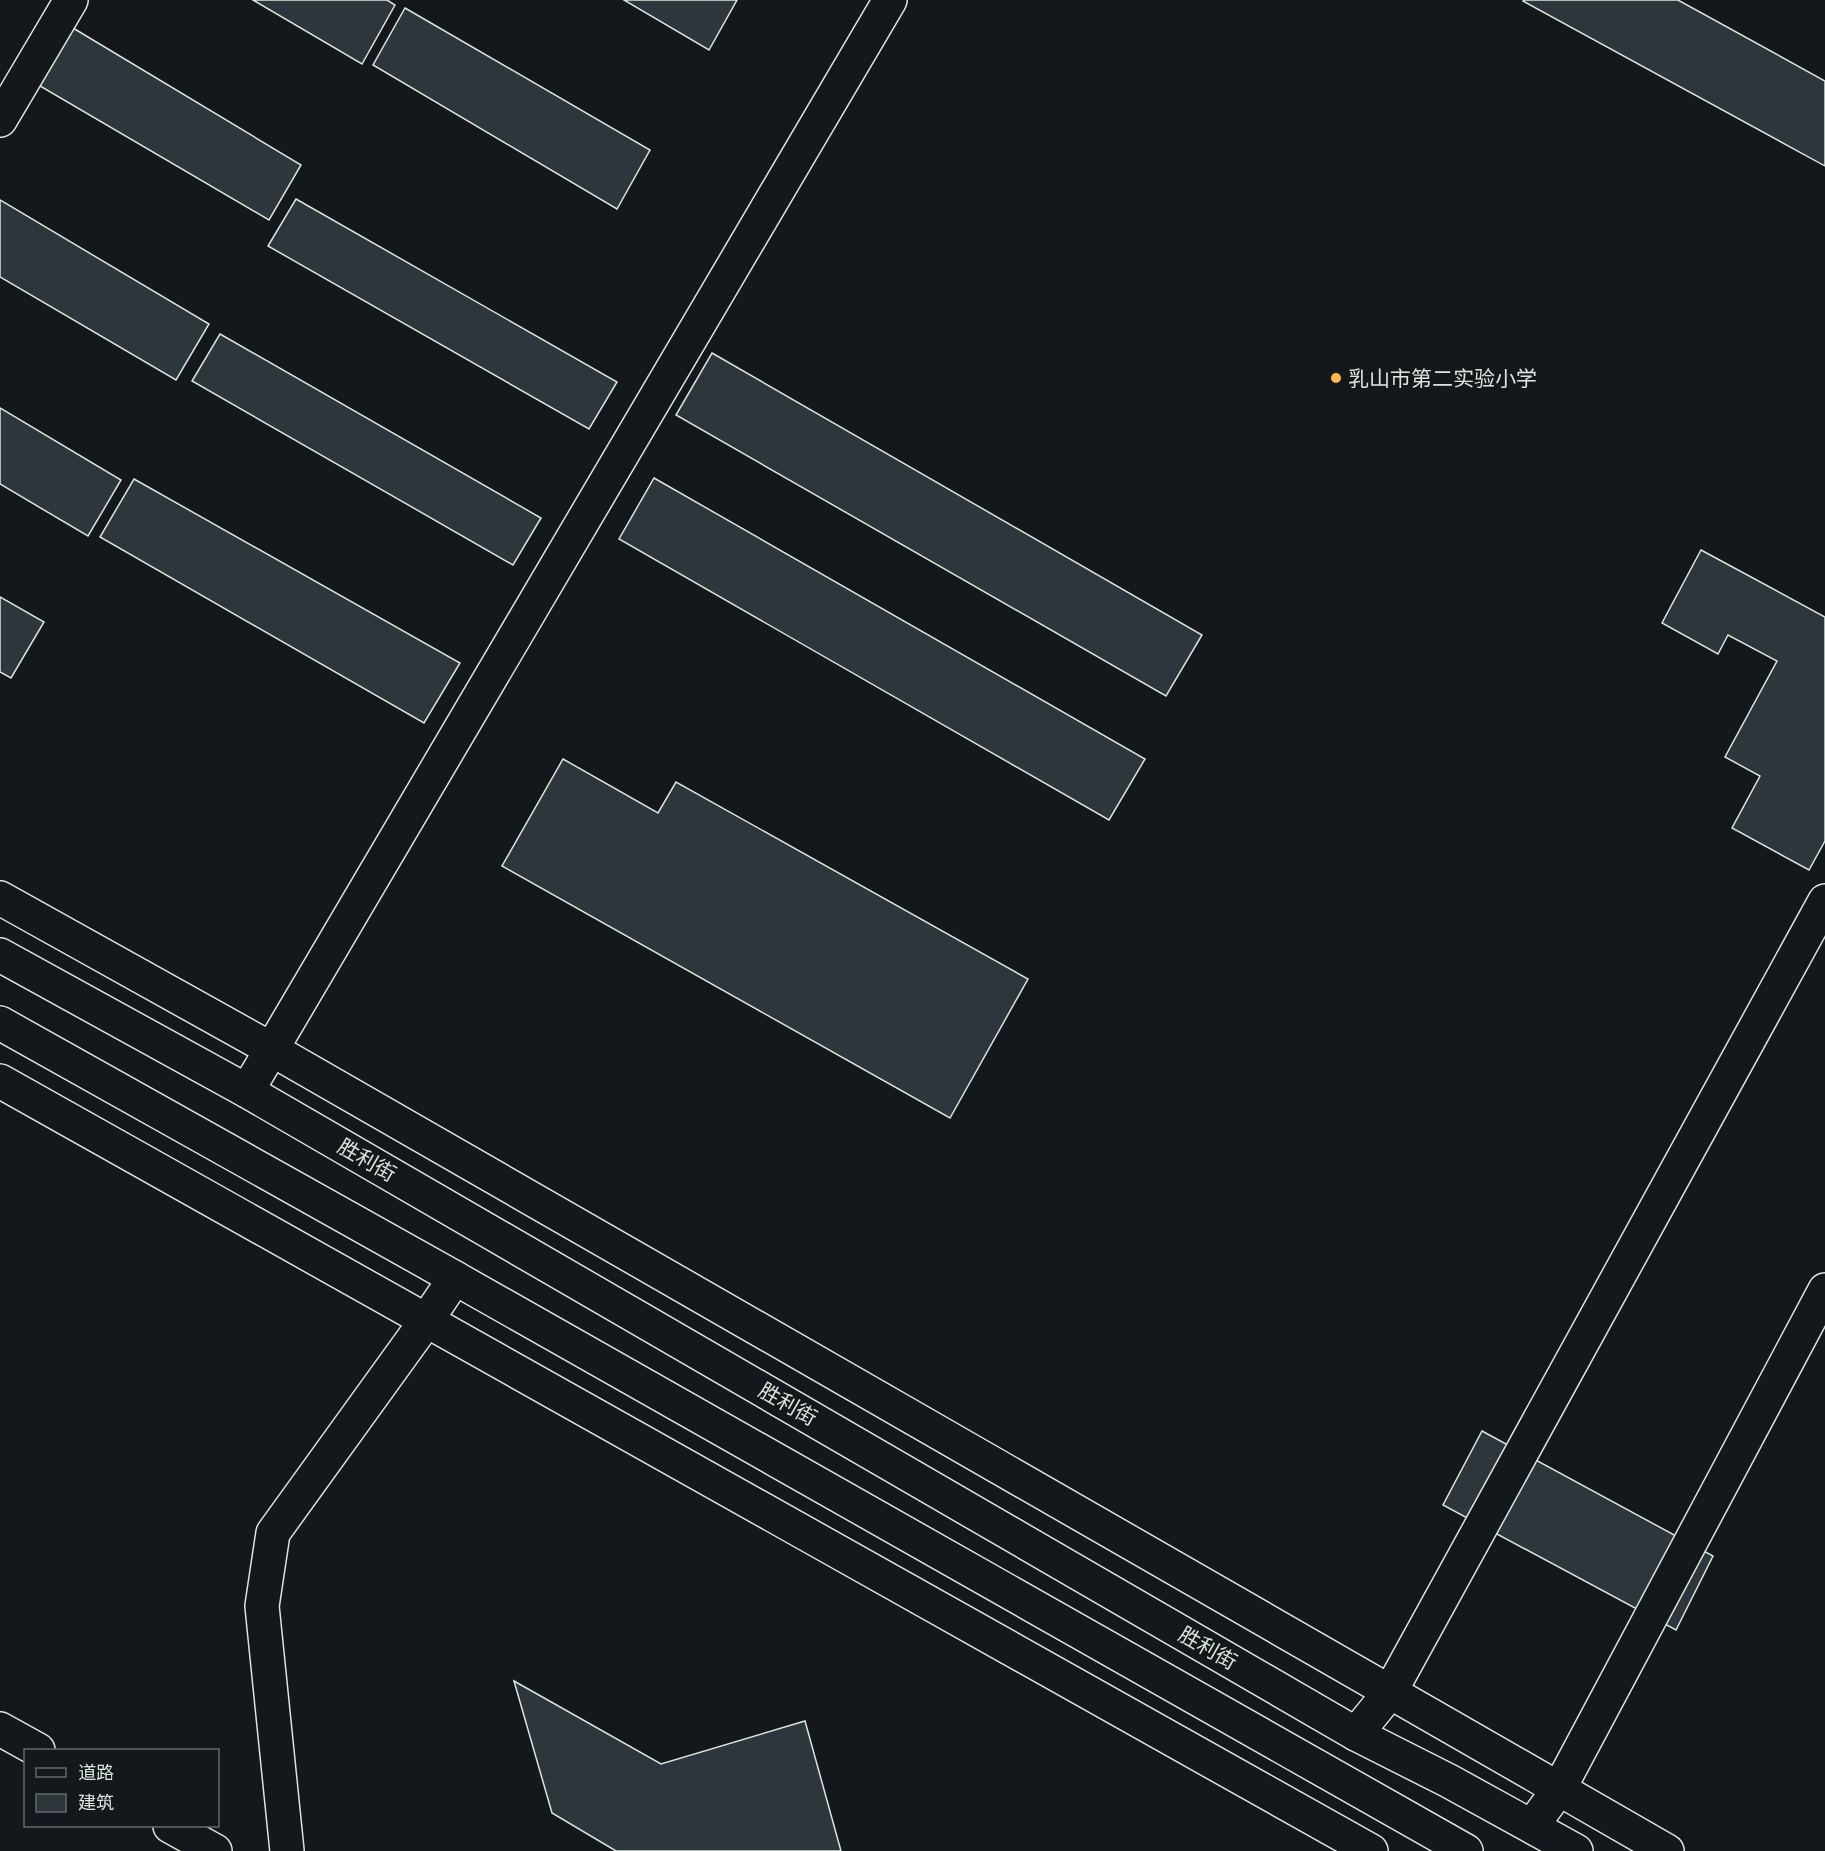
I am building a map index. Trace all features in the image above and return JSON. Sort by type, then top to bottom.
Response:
[{"type":"street","points":[[0,120],[71,0]]},
{"type":"street","points":[[247,1091],[890,0]]},
{"type":"street","points":[[0,898],[271,1049],[1667,1851]]},
{"type":"street","points":[[1356,1734],[1390,1692],[1825,901]]},
{"type":"street","name":"胜利街","points":[[0,955],[247,1091],[1356,1734],[1449,1781],[1576,1851]]},
{"type":"street","points":[[2,1029],[454,1278],[1466,1851]]},
{"type":"street","points":[[0,1082],[1371,1851]]},
{"type":"street","points":[[287,1851],[262,1606],[273,1533],[426,1321],[454,1278]]},
{"type":"street","points":[[1532,1826],[1559,1789],[1825,1290]]},
{"type":"street","points":[[0,1729],[36,1749]]},
{"type":"street","points":[[172,1827],[215,1851]]},
{"type":"building","points":[[253,0],[387,0],[395,5],[362,64]]},
{"type":"building","points":[[624,0],[737,0],[709,50]]},
{"type":"building","points":[[1678,0],[1825,81],[1825,166],[1523,1]]},
{"type":"building","points":[[405,8],[650,150],[617,209],[373,65]]},
{"type":"building","points":[[73,28],[301,165],[269,220],[40,86]]},
{"type":"building","points":[[296,199],[617,382],[589,429],[268,246]]},
{"type":"building","points":[[0,200],[209,324],[176,380],[0,277]]},
{"type":"building","points":[[220,334],[541,518],[513,565],[192,381]]},
{"type":"building","points":[[712,353],[1202,635],[1166,696],[676,415]]},
{"type":"building","points":[[0,408],[121,480],[88,536],[0,484]]},
{"type":"building","points":[[654,478],[1145,759],[1109,820],[619,539]]},
{"type":"building","points":[[134,479],[460,663],[424,723],[100,537]]},
{"type":"building","points":[[1701,550],[1825,617],[1825,841],[1809,870],[1732,828],[1760,776],[1725,757],[1777,661],[1728,635],[1718,654],[1662,623]]},
{"type":"building","points":[[0,597],[44,622],[11,678],[0,672]]},
{"type":"building","points":[[563,759],[658,813],[676,782],[1028,979],[950,1118],[502,866]]},
{"type":"building","points":[[1482,1431],[1713,1556],[1676,1630],[1443,1505]]},
{"type":"building","points":[[514,1681],[661,1764],[805,1721],[841,1851],[616,1851],[552,1813]]},
{"type":"place","name":"乳山市第二实验小学","points":[[1336,378]]}]
